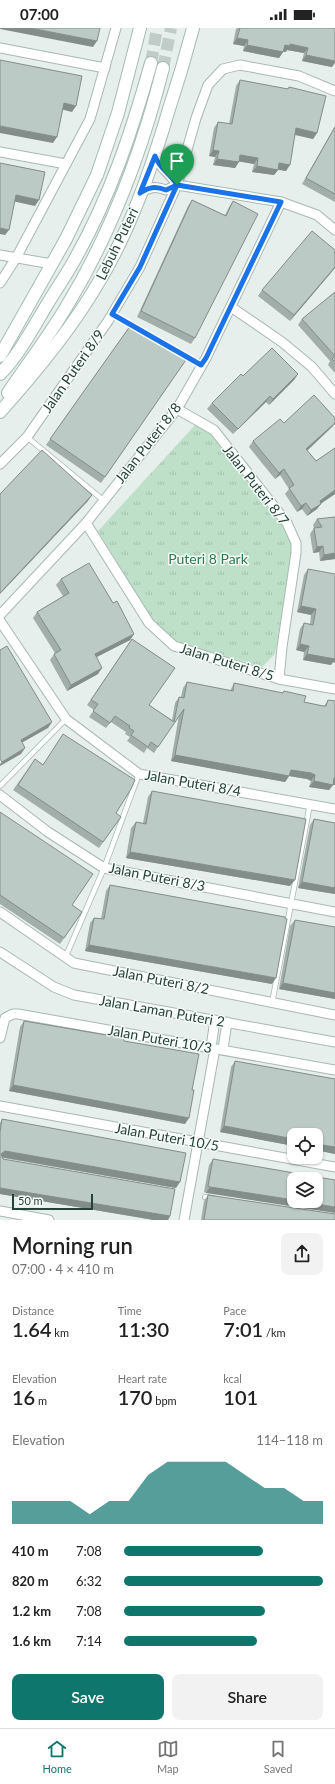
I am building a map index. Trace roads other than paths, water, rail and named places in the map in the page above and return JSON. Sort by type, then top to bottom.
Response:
[{"type":"main road","points":[[0,356],[52,264],[97,175],[120,106],[140,28]]},
{"type":"main road","name":"Lebuh Puteri","points":[[0,412],[61,338],[97,286],[126,230],[155,156],[193,28]]},
{"type":"main road","points":[[0,374],[31,331],[75,260],[90,231],[124,153],[138,110],[150,63]]},
{"type":"main road","name":"Lebuh Puteri","points":[[0,404],[68,304],[96,253],[119,205],[137,156],[152,112],[163,68]]},
{"type":"street","points":[[0,283],[16,258],[90,119],[116,28]]},
{"type":"street","points":[[0,48],[105,68]]},
{"type":"street","name":"Jalan Puteri 8/9","points":[[0,464],[27,437],[112,314],[140,267],[177,185],[196,118],[208,85],[223,69],[240,65],[299,76],[335,91]]},
{"type":"street","points":[[0,152],[66,164]]},
{"type":"street","points":[[155,156],[160,166],[172,175],[177,185]]},
{"type":"street","points":[[140,193],[148,188],[158,187],[166,190],[177,185],[281,202],[317,215],[335,230]]},
{"type":"street","name":"Jalan Puteri 8/8","points":[[0,615],[86,523],[177,409],[206,358],[281,202]]},
{"type":"street","points":[[0,255],[52,264]]},
{"type":"street","points":[[231,307],[282,342],[312,367],[335,394]]},
{"type":"street","name":"Jalan Puteri 8/7","points":[[177,409],[214,430],[287,523],[296,543],[296,553],[282,647],[279,679]]},
{"type":"street","name":"Jalan Puteri 8/5","points":[[86,523],[149,623],[174,646],[279,679],[335,688]]},
{"type":"street","name":"Jalan Puteri 8/4","points":[[0,621],[66,719],[139,774],[335,809]]},
{"type":"street","name":"Jalan Puteri 8/3","points":[[0,795],[48,832],[104,868],[335,912]]},
{"type":"street","name":"Jalan Puteri 8/2","points":[[0,912],[74,963],[335,1015]]},
{"type":"street","name":"Jalan Laman Puteri 2","points":[[0,952],[54,987],[74,995],[335,1042]]},
{"type":"street","name":"Jalan Puteri 10/3","points":[[0,1038],[5,1018],[13,1014],[18,1014],[335,1070]]},
{"type":"street","points":[[215,1020],[216,1050]]},
{"type":"street","points":[[184,1220],[216,1050],[227,1022]]},
{"type":"street","name":"Jalan Puteri 10/5","points":[[0,1106],[335,1167]]},
{"type":"street","points":[[0,1211],[50,1220]]},
{"type":"lane","points":[[112,314],[140,330]]},
{"type":"lane","points":[[181,353],[201,365]]},
{"type":"lane","points":[[27,437],[104,500]]},
{"type":"lane","points":[[0,786],[66,719]]},
{"type":"lane","points":[[65,958],[104,868],[139,774]]},
{"type":"lane","points":[[272,1003],[310,804]]},
{"type":"lane","points":[[205,1197],[220,1199]]},
{"type":"tunnel","points":[[151,63],[157,28]]},
{"type":"tunnel","points":[[163,68],[171,28]]},
{"type":"park label","name":"Puteri 8 Park","points":[[208,559]]}]
